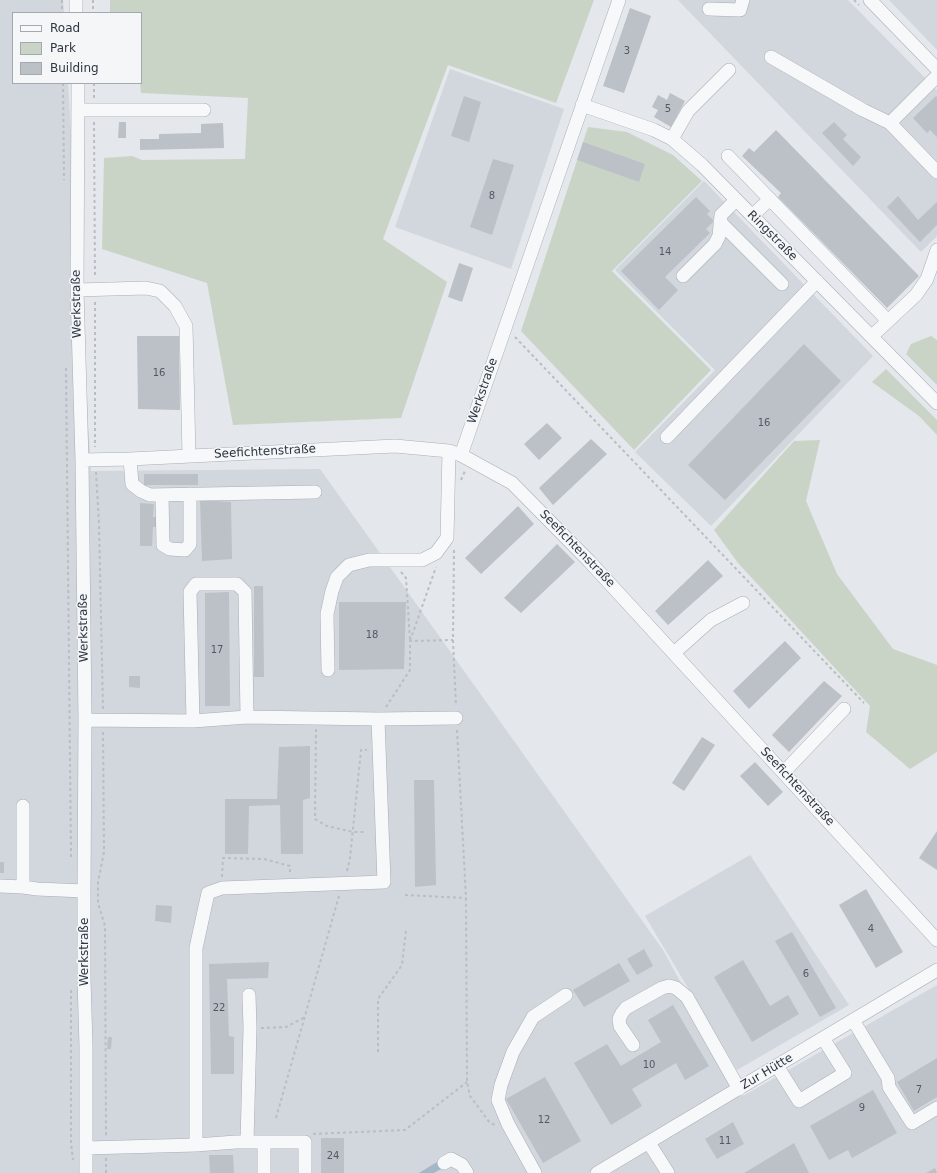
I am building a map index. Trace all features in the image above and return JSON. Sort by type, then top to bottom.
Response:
[{"type":"street","points":[[76,0],[76,12]]},
{"type":"street","points":[[506,327],[619,0]]},
{"type":"street","points":[[709,9],[740,10],[743,0]]},
{"type":"street","points":[[870,0],[937,69]]},
{"type":"street","points":[[771,56],[863,110],[890,123],[937,172]]},
{"type":"street","points":[[672,139],[688,111],[729,70]]},
{"type":"street","points":[[890,123],[937,76]]},
{"type":"street","name":"Werkstraße","points":[[78,84],[76,290],[82,460],[85,720],[84,891],[86,1173]]},
{"type":"street","name":"Ringstraße","points":[[582,105],[647,128],[672,139],[702,165],[937,403]]},
{"type":"street","points":[[78,110],[204,110]]},
{"type":"street","points":[[728,156],[888,321]]},
{"type":"street","points":[[752,216],[770,199]]},
{"type":"street","points":[[683,276],[715,244],[719,236],[721,215],[736,200]]},
{"type":"street","points":[[720,222],[782,284]]},
{"type":"street","points":[[872,336],[916,295],[927,279],[937,250]]},
{"type":"street","points":[[667,436],[817,281]]},
{"type":"street","points":[[76,290],[146,288],[160,291],[175,306],[186,326],[189,456]]},
{"type":"street","name":"Werkstraße","points":[[436,553],[447,538],[459,455],[506,327]]},
{"type":"street","name":"Seefichtenstraße","points":[[82,460],[395,446],[459,455],[512,483],[589,561],[937,940]]},
{"type":"street","points":[[130,459],[132,484],[141,491],[150,495],[315,492]]},
{"type":"street","points":[[162,495],[163,545],[170,549],[186,550],[190,544],[190,494]]},
{"type":"street","points":[[328,670],[327,614],[337,577],[349,565],[370,560],[422,560],[436,553]]},
{"type":"street","points":[[193,720],[190,592],[196,584],[237,584],[245,592],[247,717]]},
{"type":"street","points":[[674,653],[711,620],[744,603]]},
{"type":"street","points":[[784,772],[844,709]]},
{"type":"street","points":[[85,720],[193,720],[247,717],[456,718]]},
{"type":"street","points":[[196,1145],[196,948],[208,892],[222,888],[384,882],[379,750],[382,718]]},
{"type":"street","points":[[23,806],[23,887]]},
{"type":"street","points":[[0,886],[84,891]]},
{"type":"street","points":[[0,893],[21,893],[37,889]]},
{"type":"street","name":"Zur Hütte","points":[[597,1173],[937,970]]},
{"type":"street","points":[[633,1045],[620,1026],[619,1019],[622,1013],[626,1008],[662,988],[669,986],[676,988],[687,997],[739,1089]]},
{"type":"street","points":[[247,1142],[250,1028],[249,995]]},
{"type":"street","points":[[535,1173],[508,1124],[498,1100],[501,1085],[513,1052],[533,1017],[566,995]]},
{"type":"street","points":[[853,1020],[888,1078],[889,1087],[912,1123],[937,1108]]},
{"type":"street","points":[[777,1066],[800,1101],[845,1073],[823,1038]]},
{"type":"street","points":[[86,1148],[247,1142],[305,1142],[305,1173]]},
{"type":"street","points":[[264,1142],[264,1173]]},
{"type":"street","points":[[649,1143],[668,1173]]},
{"type":"street","points":[[444,1163],[451,1158],[462,1165],[467,1173]]},
{"type":"path","points":[[62,0],[62,12]]},
{"type":"path","points":[[93,0],[93,12]]},
{"type":"path","points":[[63,84],[64,186]]},
{"type":"path","points":[[94,84],[95,460],[99,524],[104,852],[98,882],[98,903],[104,926],[106,1173]]},
{"type":"path","points":[[506,327],[864,703]]},
{"type":"path","points":[[66,368],[71,859]]},
{"type":"path","points":[[459,455],[460,486]]},
{"type":"path","points":[[454,547],[453,640],[466,898],[467,1082],[470,1096],[490,1123],[496,1126]]},
{"type":"path","points":[[410,641],[439,559],[436,553]]},
{"type":"path","points":[[382,718],[386,707],[410,670],[410,641],[406,578],[393,560]]},
{"type":"path","points":[[410,641],[453,640]]},
{"type":"path","points":[[316,718],[315,819],[327,826],[353,832],[366,832]]},
{"type":"path","points":[[276,1118],[350,858],[361,750],[379,750]]},
{"type":"path","points":[[222,888],[223,858],[264,859],[290,866],[291,886]]},
{"type":"path","points":[[405,895],[466,898]]},
{"type":"path","points":[[378,1052],[378,999],[402,965],[406,930]]},
{"type":"path","points":[[71,985],[71,1143],[74,1166]]},
{"type":"path","points":[[250,1028],[286,1027],[305,1016]]},
{"type":"path","points":[[305,1142],[313,1134],[406,1130],[467,1082]]},
{"type":"shaded area","points":[[0,0],[63,0],[64,12],[12,12],[12,84],[68,84],[91,471],[320,469],[663,950],[743,1096],[937,985],[937,1173],[0,1173]]},
{"type":"shaded area","points":[[678,0],[848,0],[937,90],[937,236],[921,252]]},
{"type":"shaded area","points":[[889,0],[937,0],[937,50]]},
{"type":"shaded area","points":[[450,69],[564,109],[511,269],[395,227]]},
{"type":"shaded area","points":[[704,181],[873,356],[711,526],[635,452],[715,370],[615,270]]},
{"type":"shaded area","points":[[750,855],[849,1005],[737,1070],[645,916]]},
{"type":"green space","points":[[110,0],[594,0],[556,103],[448,65],[383,239],[447,282],[401,418],[233,425],[207,283],[102,249],[104,158],[132,156],[142,160],[245,159],[248,98],[141,93],[142,12],[110,12]]},
{"type":"green space","points":[[588,127],[627,132],[673,155],[702,181],[612,271],[711,370],[634,450],[521,331]]},
{"type":"green space","points":[[931,336],[937,340],[937,385],[906,354],[911,344]]},
{"type":"green space","points":[[886,369],[937,420],[937,435],[919,416],[872,382]]},
{"type":"green space","points":[[820,440],[806,501],[837,574],[893,649],[937,665],[937,752],[910,769],[866,732],[870,706],[738,563],[714,530],[794,441]]},
{"type":"water","points":[[437,1162],[441,1169],[434,1173],[419,1173]]},
{"type":"building","points":[[630,8],[651,16],[624,93],[603,86]]},
{"type":"building","points":[[670,93],[685,101],[671,127],[654,117],[658,110],[652,107],[658,95],[667,100]]},
{"type":"building","points":[[464,96],[481,102],[469,142],[451,136]]},
{"type":"building","points":[[936,96],[937,137],[930,130],[927,133],[913,118]]},
{"type":"building","points":[[119,122],[126,122],[126,138],[118,138]]},
{"type":"building","points":[[834,122],[847,135],[843,139],[861,157],[853,166],[822,133]]},
{"type":"building","points":[[223,123],[224,148],[140,150],[140,139],[159,139],[159,134],[201,133],[201,124]]},
{"type":"building","points":[[776,130],[919,276],[887,308],[778,197],[781,193],[742,156],[749,148],[754,152]]},
{"type":"building","points":[[583,142],[645,164],[639,182],[577,160]]},
{"type":"building","points":[[493,159],[514,165],[492,235],[470,227]]},
{"type":"building","points":[[898,196],[918,220],[937,202],[937,225],[920,242],[887,207]]},
{"type":"building","points":[[696,197],[710,211],[707,214],[714,221],[706,229],[710,233],[665,277],[678,290],[659,310],[621,271]]},
{"type":"building","points":[[459,263],[473,268],[462,302],[448,297]]},
{"type":"building","points":[[137,336],[179,336],[180,410],[138,409]]},
{"type":"building","points":[[804,344],[841,381],[725,500],[688,465]]},
{"type":"building","points":[[547,423],[562,438],[539,460],[524,444]]},
{"type":"building","points":[[591,439],[607,454],[553,505],[539,488]]},
{"type":"building","points":[[144,474],[198,474],[198,485],[144,485]]},
{"type":"building","points":[[200,500],[231,502],[232,559],[202,561]]},
{"type":"building","points":[[140,503],[154,504],[153,517],[157,517],[157,527],[153,527],[152,546],[140,546]]},
{"type":"building","points":[[518,506],[534,524],[481,574],[465,558]]},
{"type":"building","points":[[557,544],[575,562],[521,613],[504,598]]},
{"type":"building","points":[[708,560],[723,576],[668,625],[655,611]]},
{"type":"building","points":[[254,586],[263,586],[264,677],[254,677]]},
{"type":"building","points":[[229,592],[230,706],[205,706],[205,593]]},
{"type":"building","points":[[339,602],[406,602],[404,669],[339,670]]},
{"type":"building","points":[[785,641],[801,658],[749,709],[733,691]]},
{"type":"building","points":[[129,676],[140,676],[140,688],[129,687]]},
{"type":"building","points":[[824,681],[842,696],[789,752],[772,735]]},
{"type":"building","points":[[702,737],[715,745],[684,791],[672,783]]},
{"type":"building","points":[[310,746],[310,798],[303,800],[303,854],[281,854],[280,805],[249,806],[248,854],[225,854],[225,799],[277,799],[279,747]]},
{"type":"building","points":[[755,762],[783,792],[768,806],[740,776]]},
{"type":"building","points":[[414,780],[434,780],[436,885],[415,887]]},
{"type":"building","points":[[937,831],[937,870],[919,858]]},
{"type":"building","points":[[0,862],[4,862],[4,873],[0,873]]},
{"type":"building","points":[[866,889],[903,952],[876,968],[839,905]]},
{"type":"building","points":[[156,905],[172,906],[171,923],[155,921]]},
{"type":"building","points":[[792,932],[836,1008],[820,1017],[775,941]]},
{"type":"building","points":[[644,949],[653,966],[637,975],[627,959]]},
{"type":"building","points":[[743,960],[770,1006],[788,995],[799,1014],[752,1042],[714,977]]},
{"type":"building","points":[[269,962],[268,978],[227,979],[229,1036],[234,1037],[234,1074],[211,1074],[209,964]]},
{"type":"building","points":[[619,963],[630,981],[584,1007],[573,990]]},
{"type":"building","points":[[673,1005],[709,1066],[685,1080],[676,1063],[632,1089],[642,1106],[611,1125],[574,1063],[607,1044],[621,1066],[661,1042],[648,1020]]},
{"type":"building","points":[[108,1037],[112,1037],[111,1049],[107,1049]]},
{"type":"building","points":[[937,1058],[937,1097],[914,1111],[897,1082]]},
{"type":"building","points":[[545,1077],[581,1141],[543,1163],[506,1099]]},
{"type":"building","points":[[873,1090],[897,1133],[852,1158],[848,1150],[829,1160],[810,1126]]},
{"type":"building","points":[[733,1122],[744,1144],[717,1159],[705,1139]]},
{"type":"building","points":[[321,1138],[344,1138],[344,1173],[321,1173]]},
{"type":"building","points":[[794,1143],[809,1173],[744,1173]]},
{"type":"building","points":[[209,1155],[233,1155],[234,1173],[210,1173]]},
{"type":"building","points":[[935,1168],[937,1173],[926,1173]]}]
